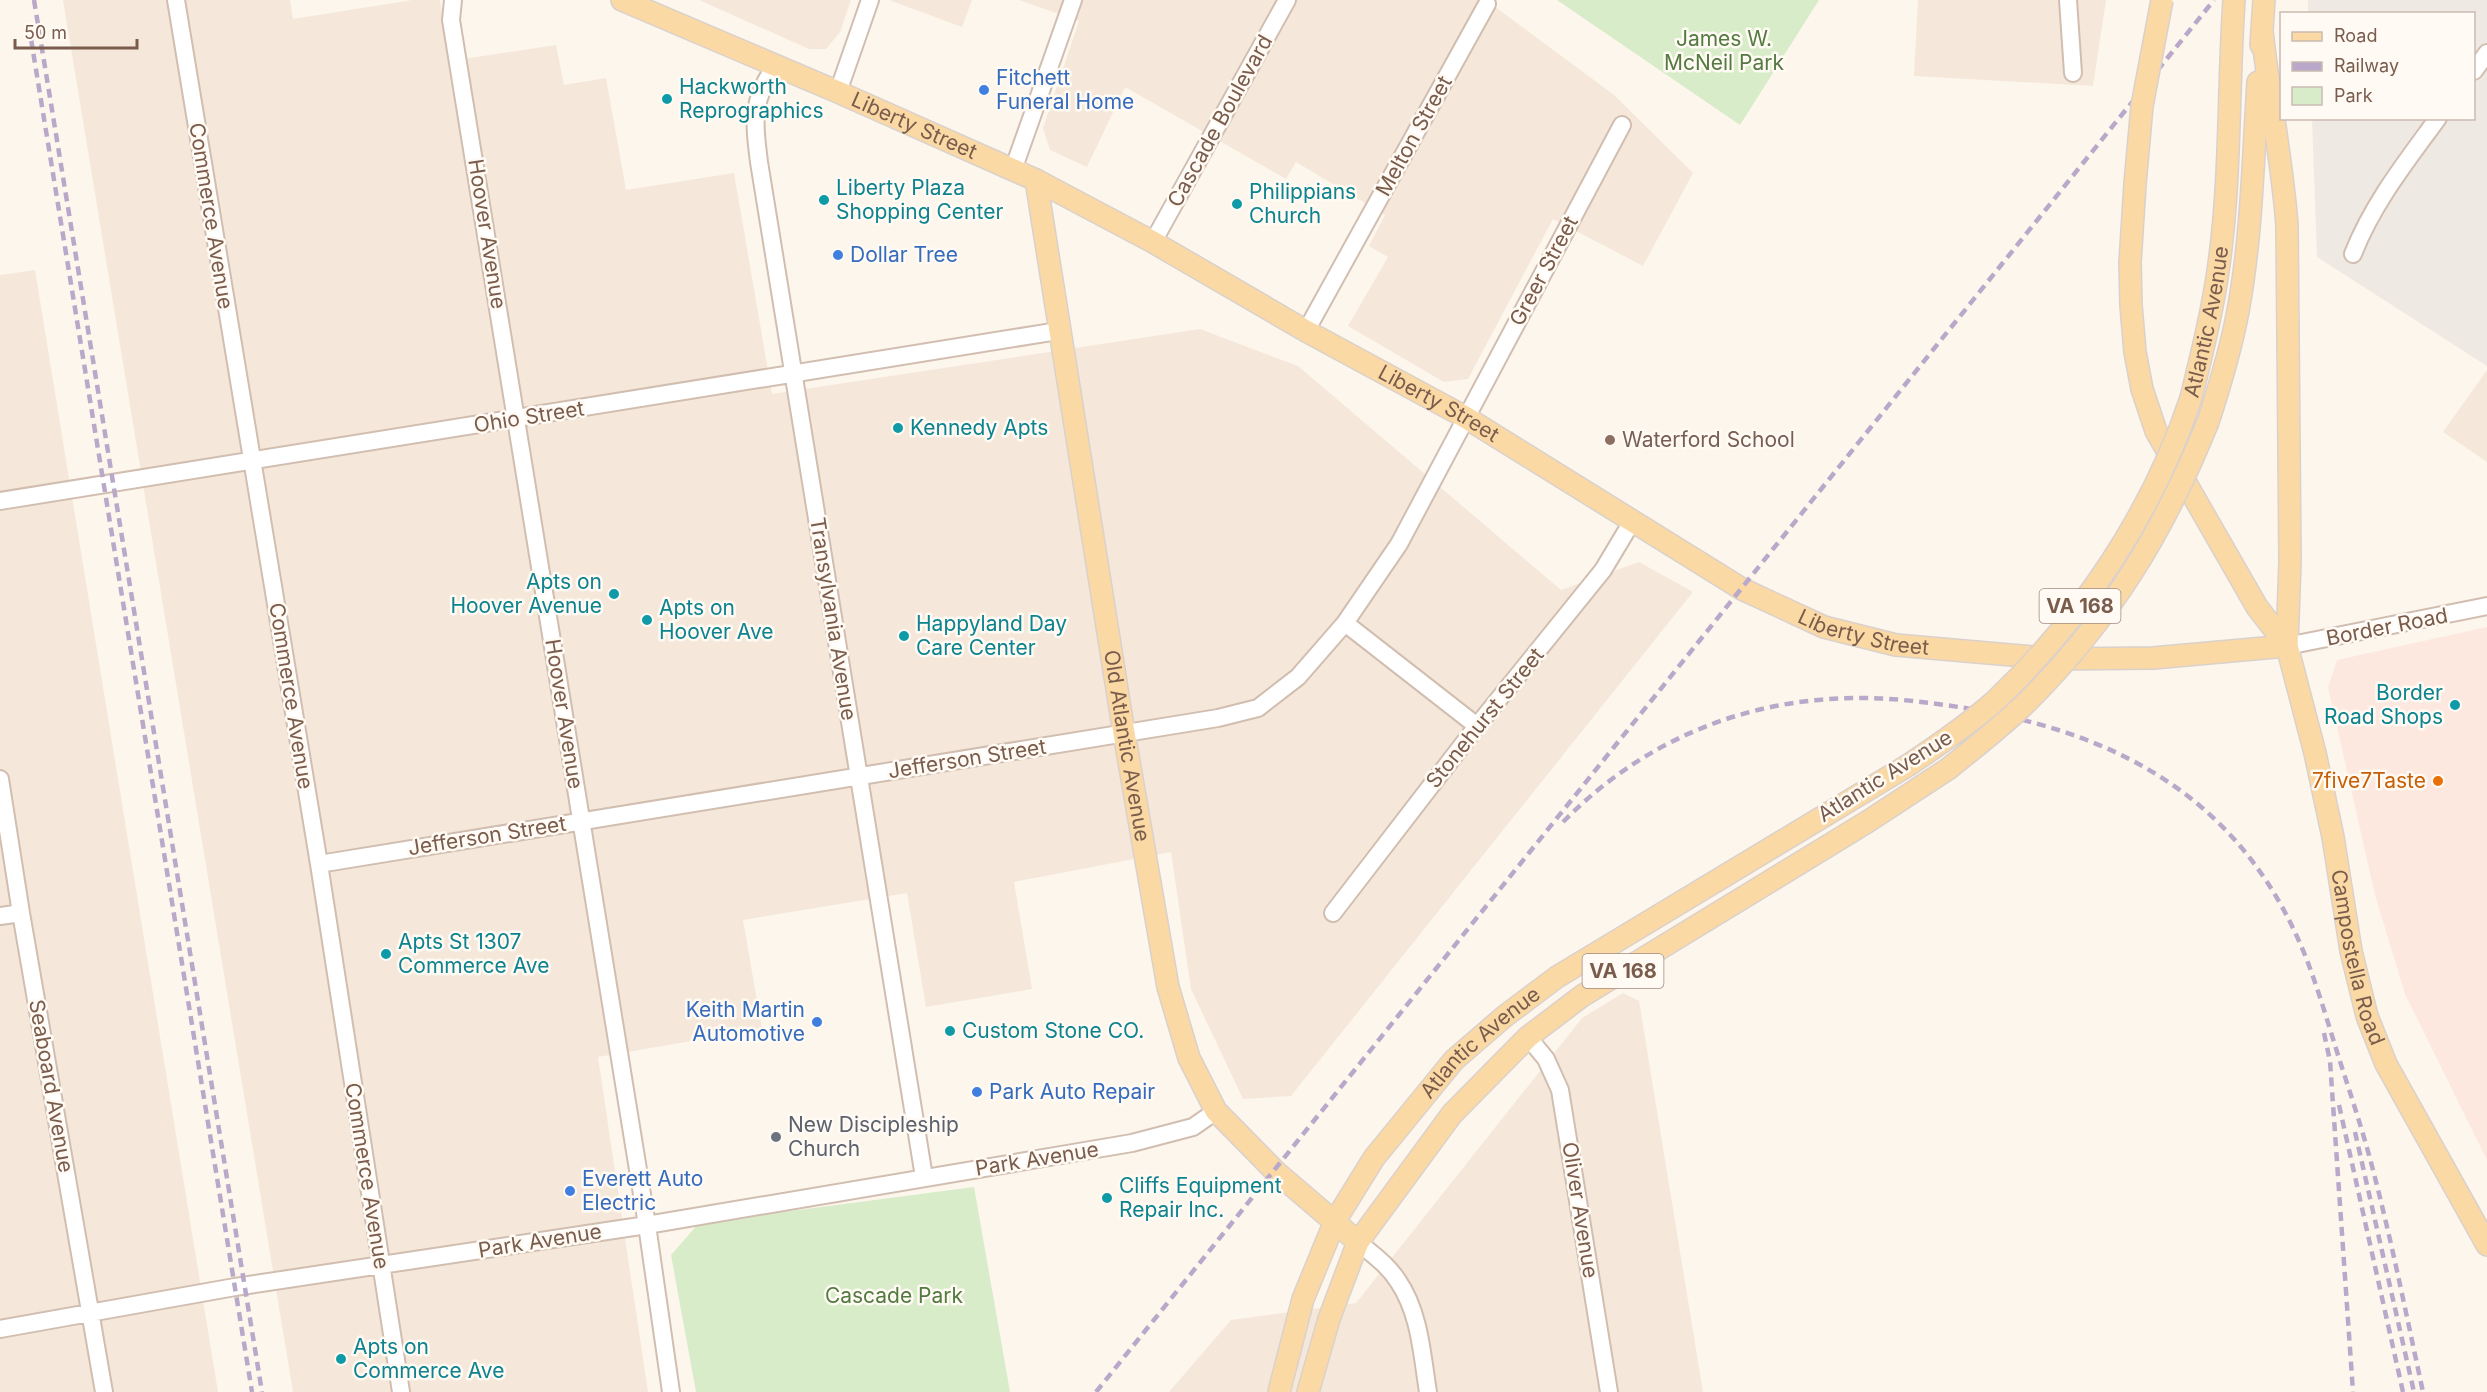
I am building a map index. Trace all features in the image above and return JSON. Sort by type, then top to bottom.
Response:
[{"type":"main road","name":"Liberty Street","points":[[622,0],[1036,180],[1153,242],[1306,332],[1465,417],[1742,589],[1824,627],[1896,645],[2012,656],[2091,660],[2153,658],[2287,646]]},
{"type":"main road","points":[[2162,0],[2142,106],[2130,264],[2135,352],[2142,389],[2156,431],[2257,606],[2287,646]]},
{"type":"main road","name":"Atlantic Avenue","points":[[1279,1392],[1303,1299],[1335,1221],[1374,1158],[1454,1060],[1505,1016],[1557,977],[1907,766],[1948,738],[1993,702],[2028,668],[2070,620],[2126,537],[2155,486],[2178,436],[2191,398],[2207,337],[2219,264],[2227,181],[2229,74],[2234,0]]},
{"type":"main road","name":"VA 168","points":[[2262,31],[2264,0]]},
{"type":"main road","points":[[2262,31],[2284,183],[2288,246],[2290,561],[2287,646]]},
{"type":"main road","name":"Atlantic Avenue","points":[[1308,1392],[1329,1319],[1358,1242],[1452,1114],[1528,1037],[1582,996],[1848,834],[1948,769],[2028,701],[2086,638],[2145,555],[2188,472],[2208,422],[2226,365],[2243,278],[2262,31]]},
{"type":"main road","name":"Old Atlantic Avenue","points":[[1036,180],[1058,331],[1124,733],[1170,996],[1189,1058],[1216,1111],[1275,1171],[1358,1242]]},
{"type":"main road","name":"Campostella Road","points":[[2287,646],[2315,753],[2351,951],[2367,1016],[2386,1064],[2487,1245]]},
{"type":"street","name":"Commerce Avenue","points":[[176,0],[319,864],[401,1392]]},
{"type":"street","name":"Hoover Avenue","points":[[453,0],[451,20],[647,1225],[671,1392]]},
{"type":"street","points":[[838,92],[870,0]]},
{"type":"street","points":[[1013,170],[1073,0]]},
{"type":"street","name":"Cascade Boulevard","points":[[1153,242],[1287,0]]},
{"type":"street","points":[[2068,0],[2073,73]]},
{"type":"street","name":"Melton Street","points":[[1306,332],[1487,4]]},
{"type":"street","points":[[2475,70],[2487,53]]},
{"type":"street","name":"Transylvania Avenue","points":[[776,65],[763,82],[754,115],[759,162],[924,1177]]},
{"type":"street","points":[[2353,254],[2368,220],[2386,189],[2437,120]]},
{"type":"street","name":"Greer Street","points":[[1465,417],[1622,125]]},
{"type":"street","name":"Ohio Street","points":[[0,501],[1058,331]]},
{"type":"street","name":"Jefferson Street","points":[[319,864],[1218,718],[1258,708],[1298,677],[1345,623],[1399,544],[1465,417]]},
{"type":"street","name":"Stonehurst Street","points":[[1333,913],[1477,726],[1603,570],[1633,520]]},
{"type":"street","name":"Border Road","points":[[2287,646],[2487,606]]},
{"type":"street","points":[[1345,623],[1477,726]]},
{"type":"street","name":"Seaboard Avenue","points":[[0,779],[104,1392]]},
{"type":"street","points":[[0,916],[21,913]]},
{"type":"street","name":"Oliver Avenue","points":[[1528,1037],[1546,1059],[1560,1090],[1609,1392]]},
{"type":"street","name":"Park Avenue","points":[[0,1329],[235,1287],[647,1225],[1132,1143],[1193,1127],[1216,1111]]},
{"type":"street","points":[[1358,1242],[1384,1263],[1408,1297],[1416,1322],[1428,1392]]},
{"type":"shaded area","points":[[63,0],[290,0],[293,19],[412,0],[440,0],[449,61],[556,45],[564,85],[606,78],[626,190],[734,173],[772,394],[1200,329],[1298,366],[1561,590],[1639,562],[1693,592],[1291,1096],[1243,1099],[1191,989],[1171,852],[1014,882],[1032,989],[926,1007],[907,893],[743,920],[762,1029],[598,1057],[648,1392],[293,1392]]},
{"type":"shaded area","points":[[699,0],[851,0],[840,32],[826,49],[809,49]]},
{"type":"shaded area","points":[[889,0],[972,0],[962,27]]},
{"type":"shaded area","points":[[1019,0],[1486,0],[1614,95],[1693,173],[1643,266],[1553,219],[1468,379],[1444,382],[1348,326],[1388,257],[1369,246],[1385,215],[1296,162],[1286,179],[1125,87],[1087,167],[1050,150],[1043,128],[1079,21]]},
{"type":"shaded area","points":[[1918,0],[2106,0],[2093,86],[1914,76]]},
{"type":"shaded area","points":[[2308,0],[2487,0],[2487,366],[2317,257],[2312,120],[2475,120],[2475,12],[2308,12]]},
{"type":"shaded area","points":[[35,270],[218,1392],[0,1392],[0,275]]},
{"type":"shaded area","points":[[2487,370],[2487,462],[2443,432]]},
{"type":"shaded area","points":[[2487,627],[2487,1160],[2405,994],[2375,895],[2328,687],[2337,660]]},
{"type":"shaded area","points":[[1623,993],[1639,1001],[1703,1392],[1169,1392],[1231,1320],[1356,1303],[1582,1018]]},
{"type":"green space","name":"James W. McNeil Park","points":[[1557,0],[1819,0],[1740,125]]},
{"type":"green space","name":"Cascade Park","points":[[974,1187],[1010,1392],[696,1392],[671,1255],[699,1223]]},
{"type":"railway","points":[[34,0],[262,1392]]},
{"type":"railway","points":[[1096,1392],[2214,0]]},
{"type":"railway","points":[[31,39],[252,1392]]},
{"type":"railway","points":[[1563,822],[1598,790],[1636,762],[1677,739],[1719,722],[1763,709],[1808,701],[1855,698],[1903,700],[1967,708],[2027,721],[2085,739],[2138,764],[2186,795],[2230,834],[2268,883],[2305,955],[2369,1155],[2423,1392]]},
{"type":"railway","points":[[2324,1033],[2330,1061],[2353,1392]]},
{"type":"railway","points":[[2339,1105],[2403,1392]]},
{"type":"railway","points":[[2355,1132],[2414,1392]]},
{"type":"place","name":"Fitchett Funeral Home","points":[[984,90]]},
{"type":"place","name":"Hackworth Reprographics","points":[[667,99]]},
{"type":"place","name":"Liberty Plaza Shopping Center","points":[[824,200]]},
{"type":"place","name":"Philippians Church","points":[[1237,204]]},
{"type":"place","name":"Dollar Tree","points":[[838,255]]},
{"type":"place","name":"Kennedy Apts","points":[[898,428]]},
{"type":"place","name":"Waterford School","points":[[1610,440]]},
{"type":"place","name":"Apts on Hoover Avenue","points":[[614,594]]},
{"type":"place","name":"Apts on Hoover Ave","points":[[647,620]]},
{"type":"place","name":"Happyland Day Care Center","points":[[904,636]]},
{"type":"place","name":"Border Road Shops","points":[[2455,705]]},
{"type":"place","name":"7five7Taste","points":[[2438,781]]},
{"type":"place","name":"Apts St 1307 Commerce Ave","points":[[386,954]]},
{"type":"place","name":"Keith Martin Automotive","points":[[817,1022]]},
{"type":"place","name":"Custom Stone CO.","points":[[950,1031]]},
{"type":"place","name":"Park Auto Repair","points":[[977,1092]]},
{"type":"place","name":"New Discipleship Church","points":[[776,1137]]},
{"type":"place","name":"Everett Auto Electric","points":[[570,1191]]},
{"type":"place","name":"Cliffs Equipment Repair Inc.","points":[[1107,1198]]},
{"type":"place","name":"Apts on Commerce Ave","points":[[341,1359]]}]
